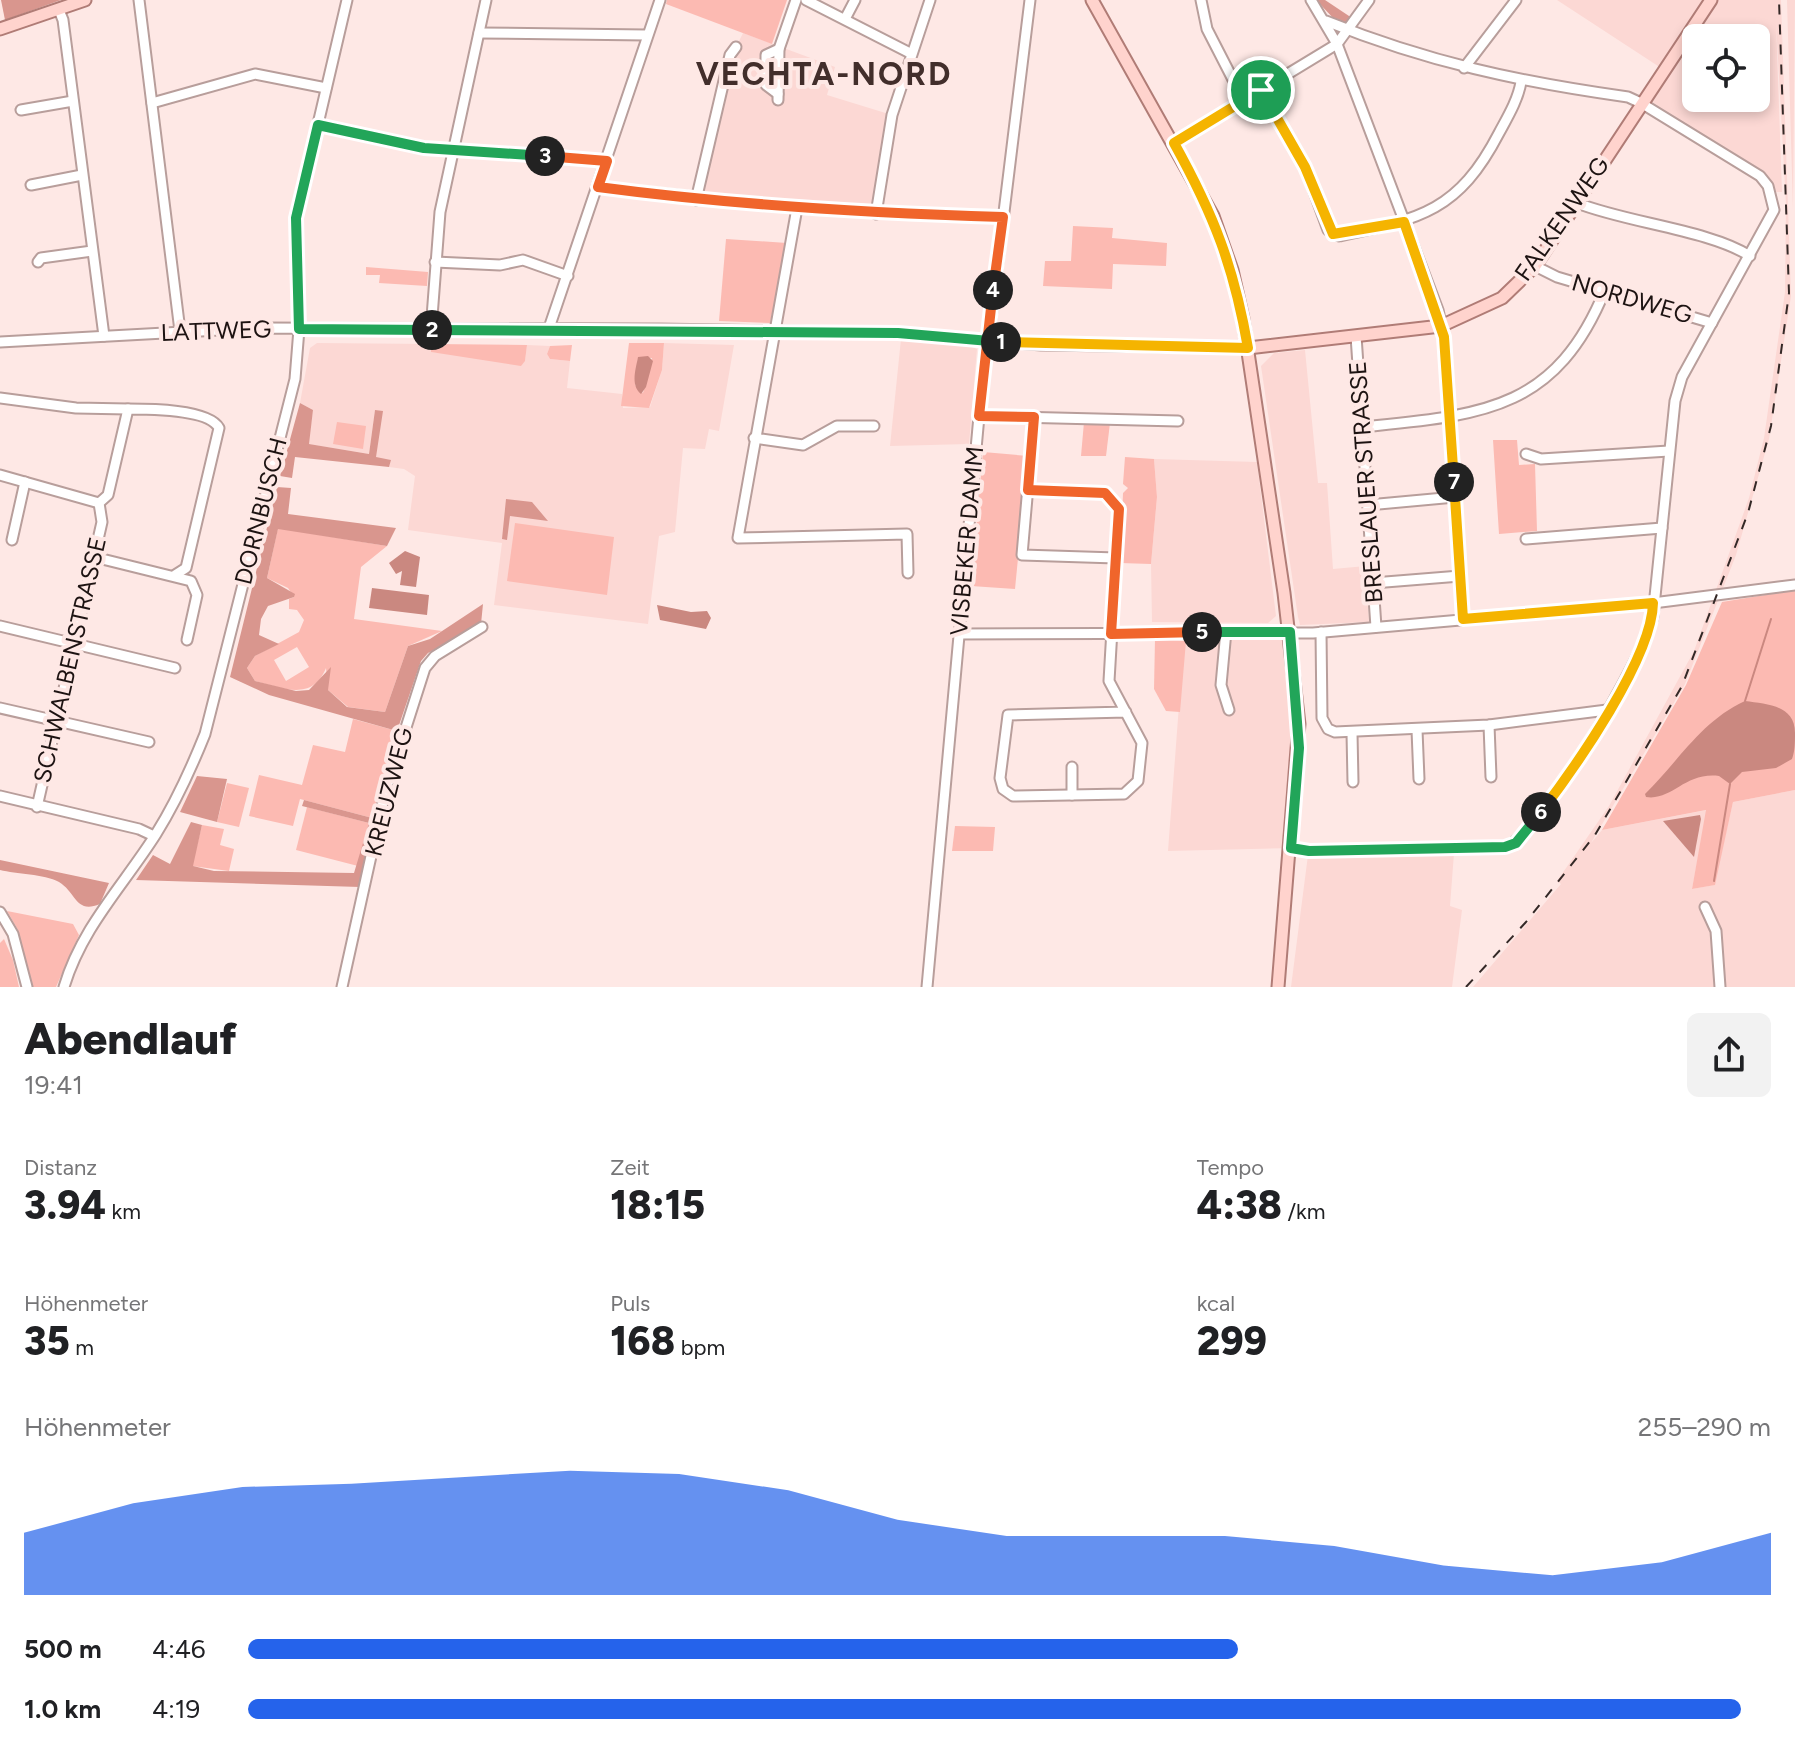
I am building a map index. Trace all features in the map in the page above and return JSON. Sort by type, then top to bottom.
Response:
[{"type":"main road","points":[[0,29],[85,0]]},
{"type":"main road","points":[[1092,0],[1174,143],[1220,236],[1237,289],[1290,632],[1299,748],[1278,987]]},
{"type":"main road","name":"FALKENWEG","points":[[1248,348],[1441,326],[1502,298],[1535,266],[1711,0]]},
{"type":"street","points":[[139,0],[180,331]]},
{"type":"street","name":"DORNBUSCH","points":[[64,987],[90,924],[154,836],[184,784],[205,734],[295,379],[299,329],[296,218],[347,0]]},
{"type":"street","points":[[431,330],[435,262],[451,151],[486,0]]},
{"type":"street","points":[[548,331],[660,0]]},
{"type":"street","points":[[778,97],[779,49],[796,0]]},
{"type":"street","points":[[806,0],[910,53]]},
{"type":"street","points":[[845,19],[855,0]]},
{"type":"street","points":[[876,214],[885,143],[910,53],[930,0]]},
{"type":"street","name":"VISBEKER DAMM","points":[[927,987],[979,416],[1030,0]]},
{"type":"street","points":[[1201,0],[1207,29],[1244,101]]},
{"type":"street","points":[[1311,0],[1337,44],[1441,326],[1463,619]]},
{"type":"street","points":[[1174,143],[1337,44],[1369,0]]},
{"type":"street","points":[[1464,68],[1516,0]]},
{"type":"street","points":[[59,10],[104,336]]},
{"type":"street","name":"NORDWEG","points":[[1326,21],[1464,68],[1521,82],[1628,97],[1760,176],[1773,199],[1772,218],[1712,323],[1557,277],[1535,266]]},
{"type":"street","points":[[479,33],[646,35]]},
{"type":"street","points":[[696,200],[730,55],[736,47]]},
{"type":"street","points":[[152,103],[255,74],[326,88]]},
{"type":"street","points":[[1261,90],[1305,167],[1333,234],[1404,222],[1438,207],[1461,189],[1494,143],[1521,82]]},
{"type":"street","points":[[21,110],[73,101]]},
{"type":"street","points":[[318,125],[451,151],[607,161]]},
{"type":"street","points":[[31,185],[82,175]]},
{"type":"street","points":[[598,187],[696,200],[876,214],[1003,217]]},
{"type":"street","points":[[1577,203],[1618,217],[1731,246],[1750,256]]},
{"type":"street","points":[[797,208],[738,538],[907,534],[908,573]]},
{"type":"street","points":[[38,262],[41,258],[92,251]]},
{"type":"street","points":[[435,262],[500,265],[523,260],[568,276]]},
{"type":"street","points":[[1362,427],[1450,418],[1523,395],[1554,373],[1586,332],[1605,290]]},
{"type":"street","points":[[1291,848],[1309,851],[1505,847],[1516,843],[1572,767],[1647,639],[1669,451],[1682,377],[1712,323]]},
{"type":"street","name":"LATTWEG","points":[[0,342],[180,331],[299,329],[773,331],[1248,348]]},
{"type":"street","name":"BRESLAUER STRASSE","points":[[1356,336],[1376,627]]},
{"type":"street","points":[[0,398],[76,408],[160,409],[207,418],[219,428],[186,568],[175,575]]},
{"type":"street","name":"SCHWALBENSTRASSE","points":[[37,807],[102,522],[99,503],[108,495],[128,409]]},
{"type":"street","points":[[979,416],[1178,421]]},
{"type":"street","points":[[1034,417],[1022,555],[1116,558]]},
{"type":"street","points":[[754,438],[803,445],[837,426],[874,426]]},
{"type":"street","points":[[1526,454],[1541,459],[1669,451]]},
{"type":"street","points":[[0,475],[99,503]]},
{"type":"street","points":[[12,540],[25,482]]},
{"type":"street","points":[[1028,490],[1105,493],[1119,509],[1109,681],[1142,738],[1138,781],[1124,794],[1013,796],[1003,789],[1000,778],[1008,715],[1126,712]]},
{"type":"street","points":[[1368,505],[1455,497]]},
{"type":"street","points":[[1526,539],[1662,528]]},
{"type":"street","points":[[94,557],[175,575],[196,587],[187,640]]},
{"type":"street","points":[[1373,583],[1460,576]]},
{"type":"street","points":[[958,634],[1321,632],[1653,603],[1795,585]]},
{"type":"street","points":[[0,626],[175,668]]},
{"type":"street","name":"KREUZWEG","points":[[342,987],[385,793],[425,668],[435,656],[482,627]]},
{"type":"street","points":[[1226,631],[1221,685],[1229,710]]},
{"type":"street","points":[[1321,632],[1324,725],[1335,732],[1489,725],[1607,710]]},
{"type":"street","points":[[0,708],[149,742]]},
{"type":"street","points":[[1489,725],[1491,777]]},
{"type":"street","points":[[1417,730],[1419,779]]},
{"type":"street","points":[[1352,733],[1353,782]]},
{"type":"street","points":[[1072,767],[1072,795]]},
{"type":"street","points":[[0,796],[139,829],[154,836]]},
{"type":"street","points":[[1705,907],[1716,931],[1720,987]]},
{"type":"street","points":[[0,912],[13,934],[27,987]]},
{"type":"shaded area","points":[[1,0],[61,0],[5,20]]},
{"type":"shaded area","points":[[667,0],[787,0],[772,44],[666,4]]},
{"type":"shaded area","points":[[1316,0],[1325,0],[1352,18],[1345,23],[1337,22]]},
{"type":"shaded area","points":[[1557,0],[1781,0],[1791,296],[1769,439],[1736,555],[1685,684],[1591,843],[1602,830],[1707,810],[1692,889],[1714,885],[1733,802],[1795,790],[1795,987],[1473,987],[1561,884],[1557,881],[1609,806],[1694,651],[1749,498],[1764,438],[1785,292],[1786,205],[1776,21],[1782,192],[1775,192],[1763,174],[1649,102],[1665,78],[1658,66]]},
{"type":"shaded area","points":[[1787,0],[1795,0],[1793,210]]},
{"type":"shaded area","points":[[743,33],[835,67],[827,95],[892,115],[876,214],[696,200],[736,47]]},
{"type":"shaded area","points":[[1073,226],[1113,228],[1112,238],[1167,243],[1166,266],[1113,264],[1112,289],[1043,286],[1045,261],[1071,261]]},
{"type":"shaded area","points":[[726,239],[787,243],[770,323],[719,321]]},
{"type":"shaded area","points":[[366,267],[428,272],[427,286],[379,283],[380,275],[366,275]]},
{"type":"shaded area","points":[[901,339],[967,345],[977,349],[969,444],[890,446]]},
{"type":"shaded area","points":[[317,343],[431,344],[431,352],[525,361],[527,345],[550,346],[547,354],[550,359],[570,361],[567,388],[622,394],[623,408],[650,407],[662,370],[664,343],[734,345],[719,431],[709,429],[705,449],[683,448],[675,532],[659,536],[648,624],[494,605],[502,543],[408,530],[415,476],[404,469],[389,467],[390,460],[376,458],[375,410],[369,454],[308,444],[313,410],[300,403],[310,348]]},
{"type":"shaded area","points":[[629,343],[664,343],[662,370],[649,408],[621,406]],"holes":[[[652,358],[643,393],[635,385],[638,359]]]},
{"type":"shaded area","points":[[431,344],[527,345],[525,361],[521,366],[431,352]]},
{"type":"shaded area","points":[[572,345],[570,361],[550,359],[547,354],[550,346]]},
{"type":"shaded area","points":[[1305,350],[1318,483],[1327,483],[1333,569],[1366,566],[1369,622],[1300,625],[1298,617],[1261,366],[1274,353]]},
{"type":"shaded area","points":[[648,356],[653,361],[641,394],[635,381],[636,366],[638,357]]},
{"type":"shaded area","points":[[300,403],[313,410],[309,444],[369,454],[375,410],[383,411],[376,457],[391,460],[389,467],[295,457],[292,478],[280,476]]},
{"type":"shaded area","points":[[337,422],[366,426],[363,449],[333,444]]},
{"type":"shaded area","points":[[1084,422],[1110,423],[1106,456],[1081,456]]},
{"type":"shaded area","points":[[1493,440],[1517,440],[1519,465],[1535,464],[1537,531],[1499,534]]},
{"type":"shaded area","points":[[983,452],[1028,456],[1015,589],[971,586]]},
{"type":"shaded area","points":[[1125,457],[1154,459],[1157,497],[1151,564],[1120,563],[1123,493],[1128,488],[1123,484]]},
{"type":"shaded area","points":[[1154,459],[1257,462],[1276,616],[1268,623],[1152,622],[1151,564],[1157,497]]},
{"type":"shaded area","points":[[277,487],[291,488],[288,514],[396,528],[387,546],[278,529],[267,578],[295,594],[268,606],[261,619],[259,635],[279,644],[255,656],[247,668],[255,681],[296,691],[309,690],[331,667],[328,690],[347,707],[385,712],[408,646],[430,639],[483,604],[481,624],[428,653],[421,661],[397,731],[269,695],[230,677]]},
{"type":"shaded area","points":[[506,499],[532,502],[548,521],[510,516],[507,540],[502,539]]},
{"type":"shaded area","points":[[515,523],[614,537],[607,595],[507,581]]},
{"type":"shaded area","points":[[278,528],[387,546],[361,567],[354,619],[442,631],[408,646],[385,712],[348,707],[328,690],[326,668],[320,679],[305,689],[286,689],[255,681],[247,668],[255,656],[299,632],[304,620],[297,610],[289,609],[289,599],[294,597],[288,588],[267,578]],"holes":[[[297,647],[309,667],[286,681],[274,660]]]},
{"type":"shaded area","points":[[405,551],[420,557],[416,587],[400,585],[402,571],[396,574],[389,563]]},
{"type":"shaded area","points":[[372,588],[429,595],[427,615],[369,608]]},
{"type":"shaded area","points":[[1795,590],[1795,790],[1733,802],[1715,885],[1692,889],[1706,810],[1602,830],[1686,685],[1722,602]]},
{"type":"shaded area","points":[[657,605],[691,612],[707,611],[711,618],[706,629],[660,620]]},
{"type":"shaded area","points":[[1290,632],[1296,695],[1291,848],[1168,851],[1184,639],[1271,638]]},
{"type":"shaded area","points":[[1155,639],[1186,641],[1180,712],[1166,711],[1154,689]]},
{"type":"shaded area","points":[[1745,701],[1778,708],[1790,717],[1795,733],[1792,759],[1776,768],[1742,772],[1730,784],[1719,776],[1707,776],[1664,795],[1646,797],[1645,794],[1715,719]]},
{"type":"shaded area","points":[[353,719],[397,731],[376,819],[300,799],[293,826],[249,816],[259,775],[302,785],[313,745],[345,752]]},
{"type":"shaded area","points":[[197,776],[227,779],[217,822],[180,812]]},
{"type":"shaded area","points":[[227,783],[249,788],[239,827],[217,822]]},
{"type":"shaded area","points":[[304,800],[376,819],[360,887],[136,880],[153,855],[170,864],[191,822],[202,825],[193,866],[214,871],[354,873],[369,823],[302,806]]},
{"type":"shaded area","points":[[307,807],[369,823],[358,866],[296,850]]},
{"type":"shaded area","points":[[1700,815],[1701,819],[1694,857],[1663,821]]},
{"type":"shaded area","points":[[202,825],[224,829],[220,845],[234,849],[229,871],[192,866]]},
{"type":"shaded area","points":[[955,826],[995,827],[993,851],[952,851]]},
{"type":"shaded area","points":[[1454,853],[1450,906],[1462,910],[1452,987],[1291,987],[1308,855]]},
{"type":"shaded area","points":[[0,860],[109,883],[100,904],[86,906],[59,882],[0,870]]},
{"type":"shaded area","points":[[7,911],[73,924],[79,935],[56,987],[30,987],[18,930]]},
{"type":"shaded area","points":[[4,939],[19,987],[0,987],[0,943]]},
{"type":"waterway","points":[[1745,701],[1771,619]]},
{"type":"waterway","points":[[1714,881],[1730,784]]},
{"type":"railway","points":[[1466,987],[1526,922],[1595,835],[1682,686],[1748,513],[1771,426],[1789,293],[1779,0]]},
{"type":"district","name":"VECHTA-NORD","points":[[824,74]]},
{"type":"route","points":[[1261,90],[1174,143],[1213,216],[1232,270],[1248,348],[1041,345],[1007,343],[987,341],[962,337],[941,335],[898,333],[665,329],[299,329],[296,218],[318,125],[424,148],[607,161],[598,187],[696,200],[854,212],[1003,217],[987,341],[979,416],[1034,417],[1028,490],[1105,493],[1119,509],[1111,634],[1290,632],[1299,724],[1291,848],[1309,851],[1505,847],[1516,843],[1580,755],[1643,648],[1651,628],[1653,603],[1463,619],[1444,337],[1438,310],[1404,222],[1339,236],[1328,230],[1305,167],[1261,90]]}]
